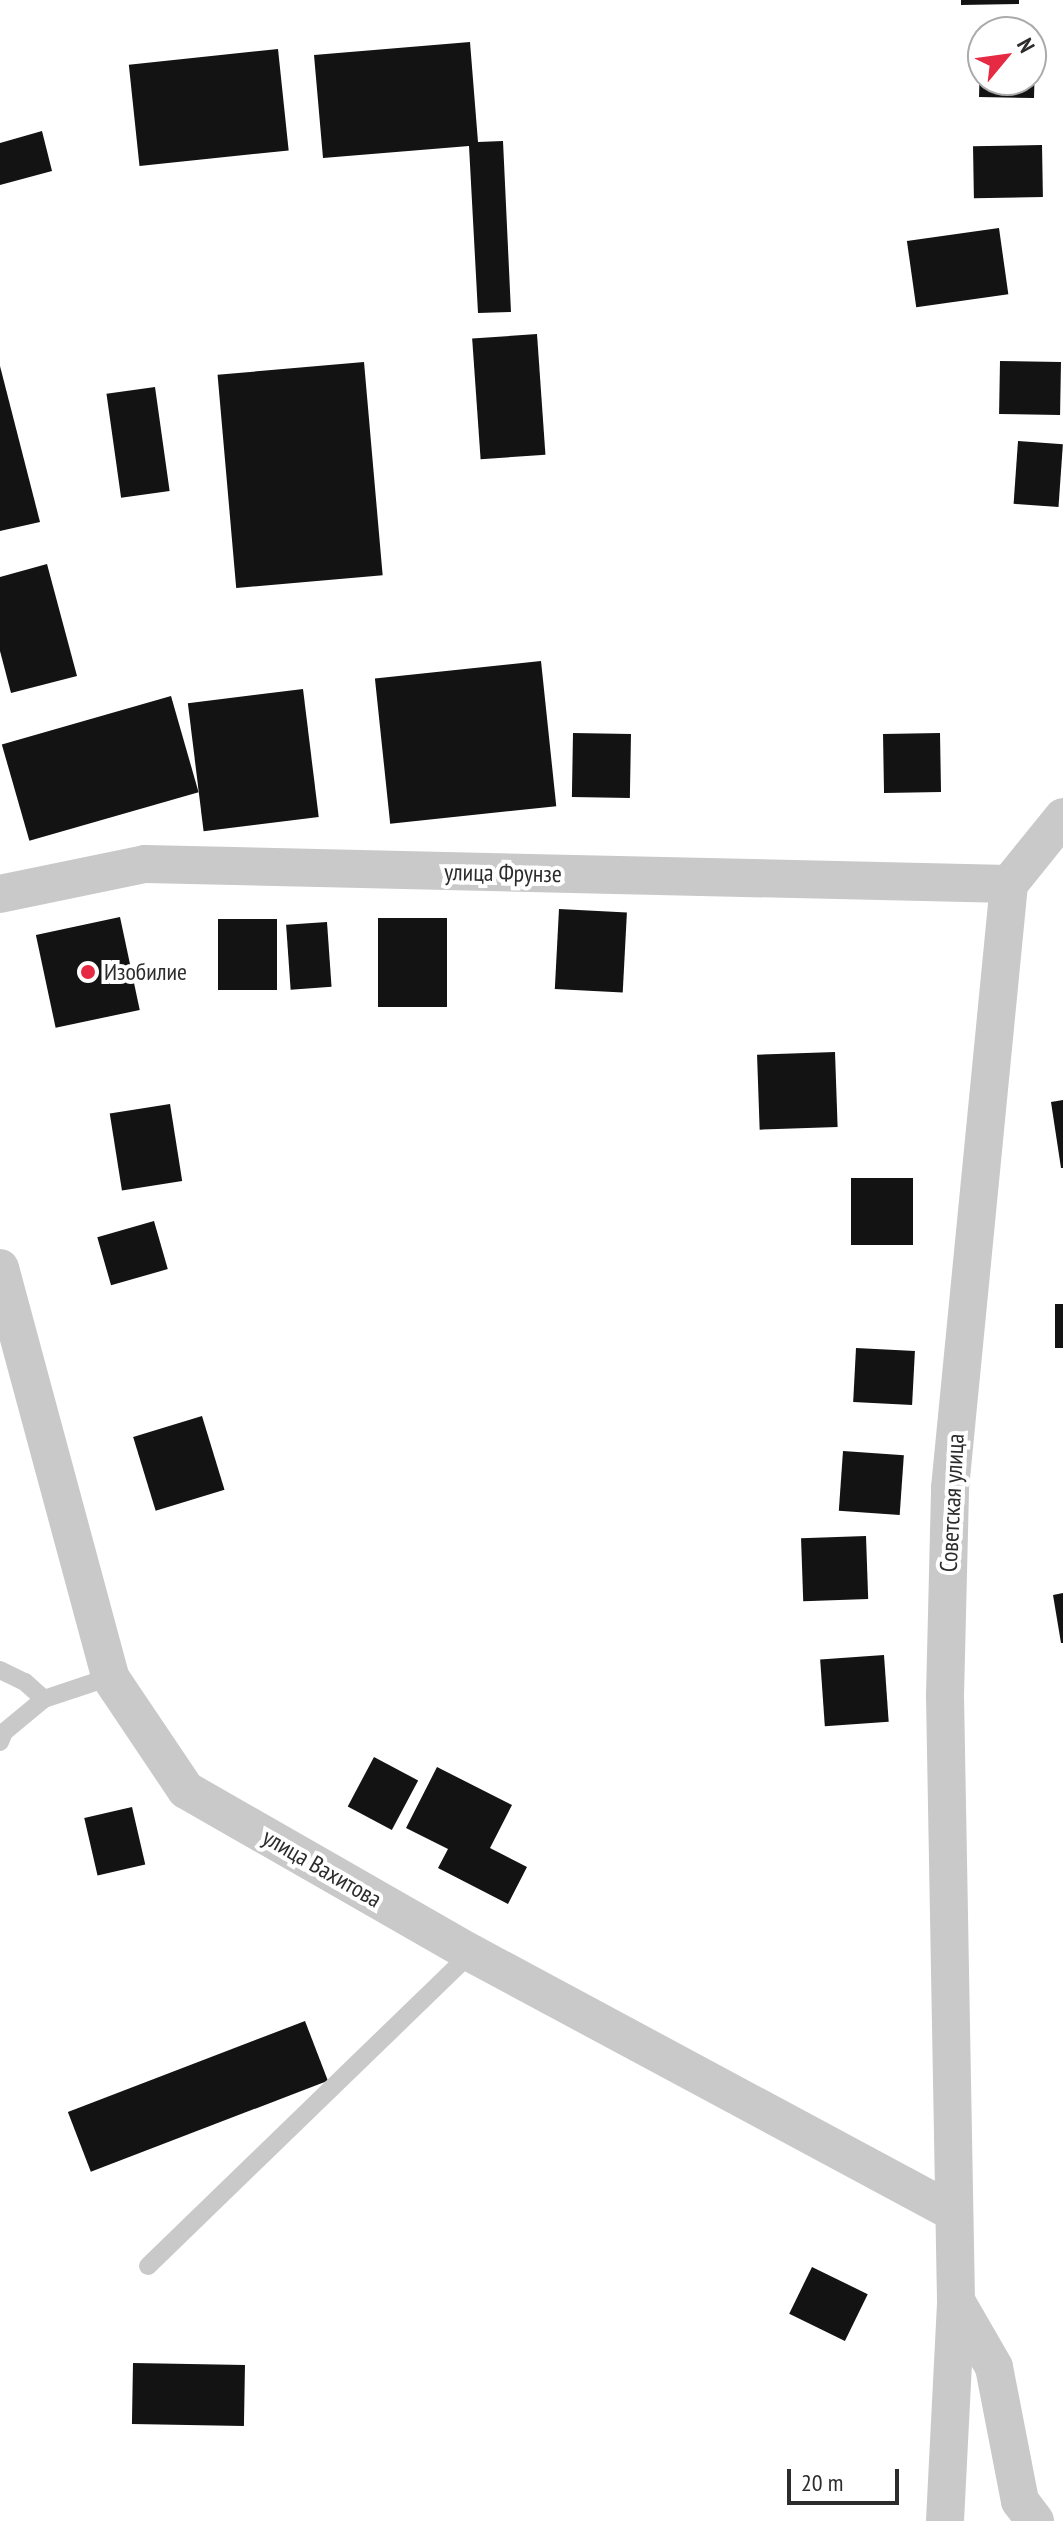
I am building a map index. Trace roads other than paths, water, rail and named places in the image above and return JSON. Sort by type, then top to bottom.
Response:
[{"type":"street","points":[[1009,884],[1063,817]]},
{"type":"street","name":"улица Фрунзе","points":[[0,894],[145,864],[1009,884]]},
{"type":"street","name":"Советская улица","points":[[956,2301],[951,2211],[945,1712],[950,1488],[1009,884]]},
{"type":"street","name":"улица Вахитова","points":[[0,1268],[110,1677],[186,1790],[471,1953],[951,2211]]},
{"type":"street","points":[[945,2521],[956,2301]]},
{"type":"street","points":[[956,2301],[994,2367],[1020,2501],[1035,2521]]},
{"type":"lane","points":[[0,1670],[25,1682],[44,1699]]},
{"type":"lane","points":[[0,1742],[4,1732],[44,1699],[110,1677]]},
{"type":"lane","points":[[148,2266],[471,1953]]},
{"type":"place","name":"Изобилие","points":[[88,972]]}]
